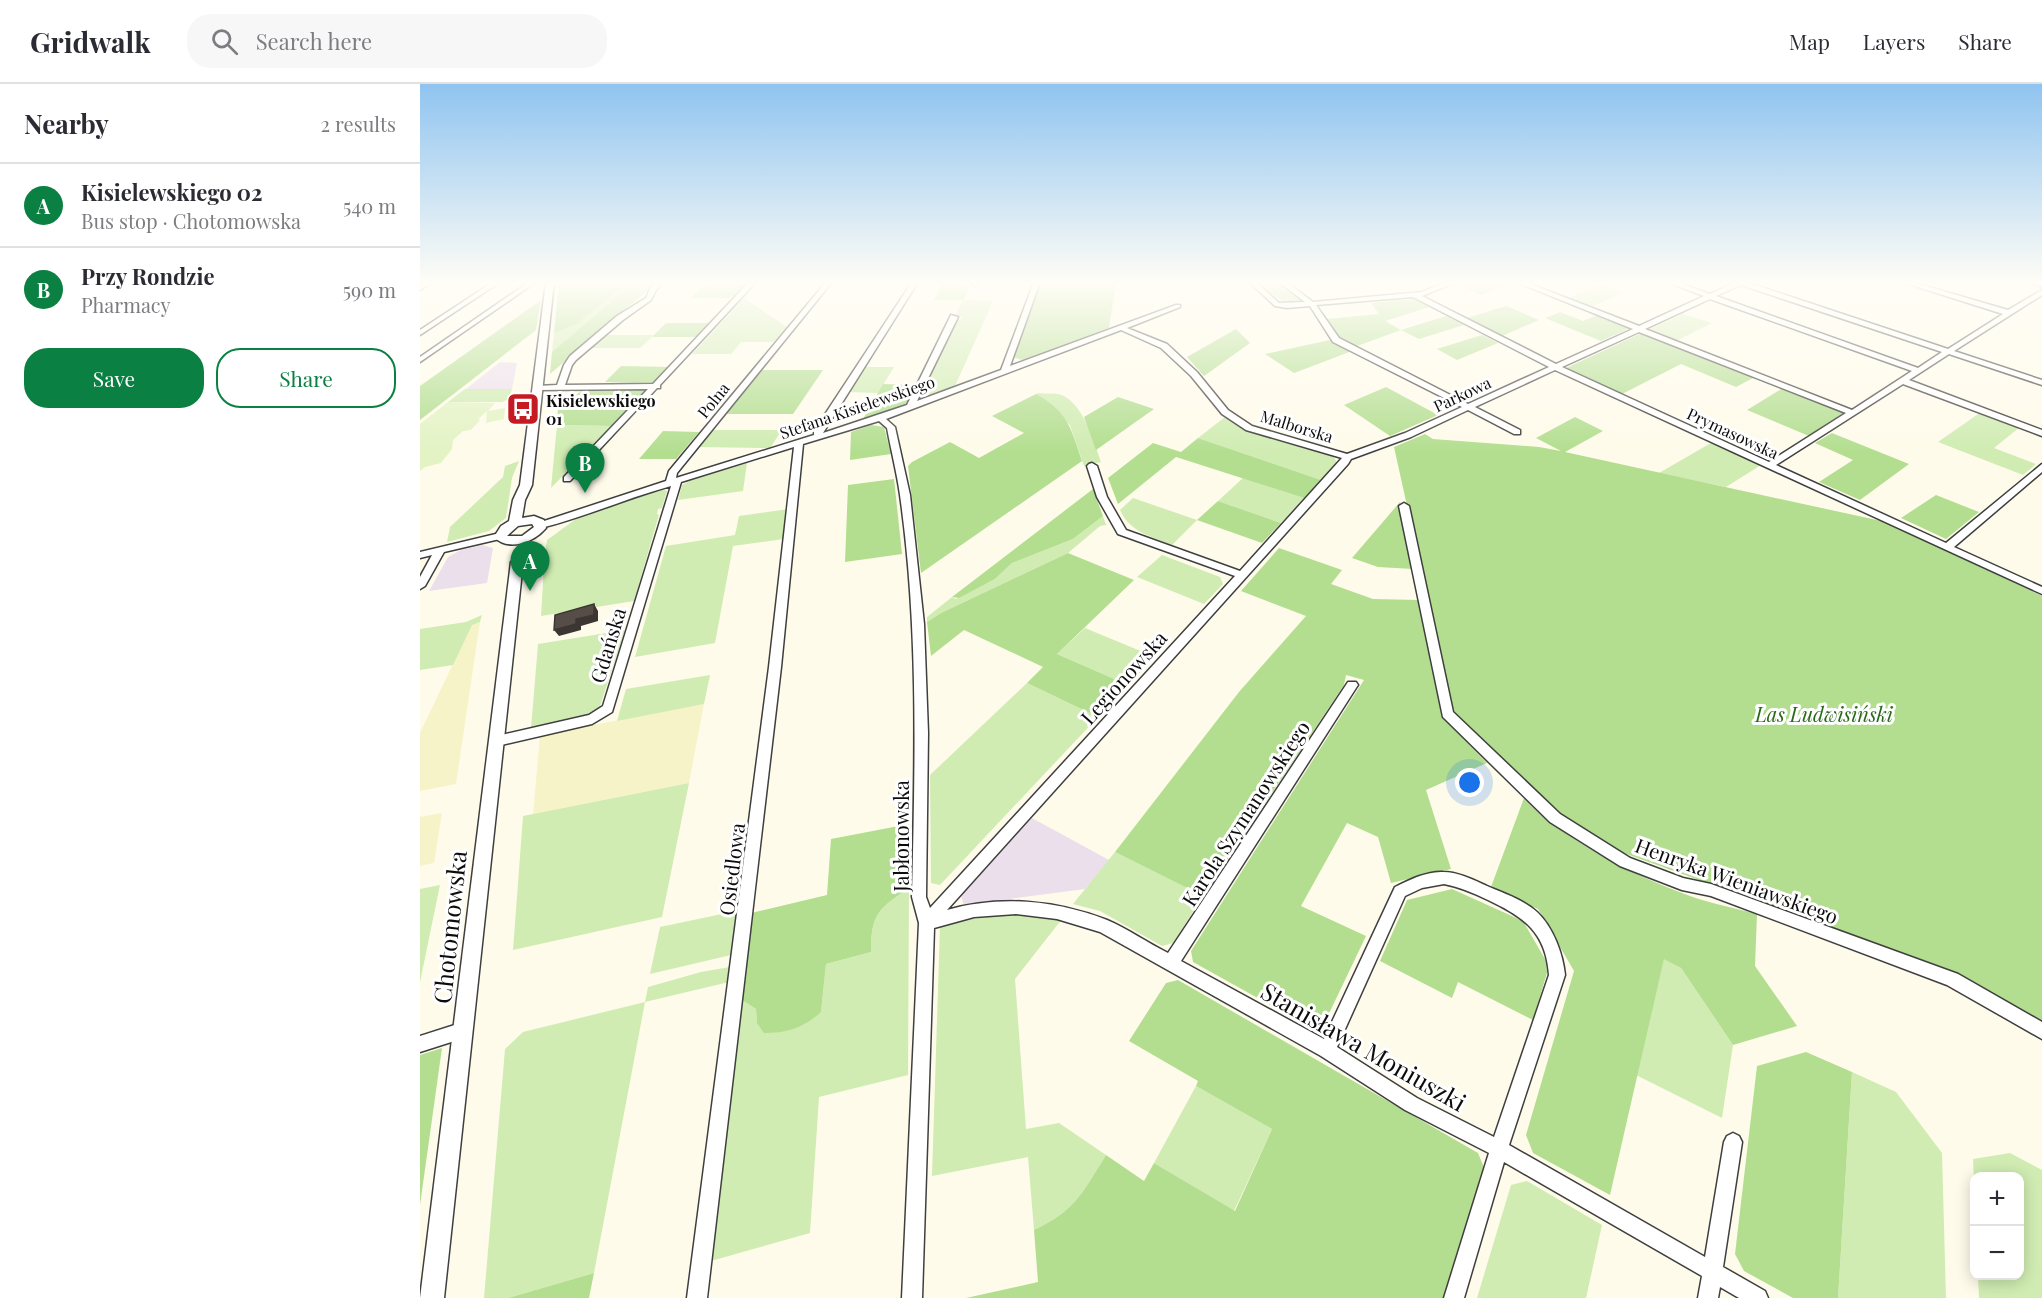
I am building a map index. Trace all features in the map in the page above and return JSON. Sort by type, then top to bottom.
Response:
[{"type":"street","points":[[420,360],[451,339]]},
{"type":"street","points":[[515,523],[519,500],[526,484],[543,339]]},
{"type":"street","points":[[561,386],[568,365],[573,358],[596,339]]},
{"type":"street","points":[[567,479],[701,339]]},
{"type":"street","name":"Polna","points":[[673,482],[672,473],[782,339]]},
{"type":"street","points":[[819,438],[818,431],[878,339]]},
{"type":"street","points":[[910,407],[943,339]]},
{"type":"street","points":[[1005,370],[1016,339]]},
{"type":"street","name":"Stefana Kisielewskiego","points":[[535,523],[880,418],[1089,339]]},
{"type":"street","name":"Malborska","points":[[1147,339],[1164,346],[1194,374],[1225,412],[1249,428],[1347,457],[1391,442]]},
{"type":"street","points":[[1335,339],[1517,432]]},
{"type":"street","name":"Prymasowska","points":[[1500,339],[1555,367],[2042,591]]},
{"type":"street","name":"Parkowa","points":[[1391,442],[1616,339]]},
{"type":"street","points":[[1666,339],[1853,413]]},
{"type":"street","points":[[1828,339],[1918,371]]},
{"type":"street","points":[[1908,339],[2042,384]]},
{"type":"street","points":[[1769,466],[1969,339]]},
{"type":"street","points":[[1903,381],[2042,433]]},
{"type":"street","points":[[537,388],[657,386]]},
{"type":"street","name":"Jabłonowska","points":[[880,418],[891,427],[896,444],[905,495],[918,624],[922,734],[919,897],[927,923],[912,1298]]},
{"type":"street","name":"Osiedlowa","points":[[697,1298],[774,679],[799,444]]},
{"type":"street","name":"Legionowska","points":[[927,923],[1345,462],[1347,457]]},
{"type":"street","points":[[1092,466],[1102,497],[1122,532],[1242,576]]},
{"type":"street","points":[[1948,547],[2042,467]]},
{"type":"street","name":"Gdańska","points":[[497,741],[592,719],[608,709],[673,482]]},
{"type":"street","points":[[500,536],[504,540],[514,541],[538,531],[526,484]]},
{"type":"street","name":"Henryka Wieniawskiego","points":[[1404,506],[1447,714],[1555,818],[1625,862],[1682,884],[1711,890],[1952,979],[2042,1031]]},
{"type":"street","points":[[420,555],[500,536],[503,531],[515,523],[535,523]]},
{"type":"street","points":[[514,541],[512,557],[517,562],[524,555],[528,537]]},
{"type":"street","points":[[420,586],[440,550]]},
{"type":"street","name":"Chotomowska","points":[[432,1298],[517,562]]},
{"type":"street","name":"Karola Szymanowskiego","points":[[1170,964],[1352,684]]},
{"type":"street","points":[[1327,1050],[1400,892],[1410,886],[1432,880],[1459,880],[1530,915],[1555,957],[1557,975],[1499,1149],[1454,1298]]},
{"type":"street","name":"Stanisława Moniuszki","points":[[927,923],[979,908],[1005,906],[1036,907],[1104,926],[1327,1050],[1411,1104],[1499,1149],[1758,1298]]},
{"type":"street","points":[[420,1044],[464,1030]]},
{"type":"street","points":[[1708,1298],[1733,1142]]},
{"type":"shaded area","points":[[500,362],[517,363],[512,389],[466,389]]},
{"type":"shaded area","points":[[482,545],[493,548],[487,583],[429,591],[448,557],[461,550]]},
{"type":"shaded area","points":[[480,622],[456,784],[420,791],[420,733],[472,624]]},
{"type":"shaded area","points":[[704,704],[689,783],[533,814],[540,735]]},
{"type":"shaded area","points":[[442,813],[434,863],[420,866],[420,817]]},
{"type":"shaded area","points":[[1032,818],[1109,860],[1085,889],[964,905],[961,896]]},
{"type":"green space","points":[[487,339],[525,339],[420,420],[420,386]]},
{"type":"green space","points":[[553,339],[568,339],[552,352]]},
{"type":"green space","points":[[568,339],[591,339],[550,374],[552,352]]},
{"type":"green space","points":[[601,339],[650,339],[640,348],[590,348]]},
{"type":"green space","points":[[706,339],[777,339],[774,342],[741,342],[731,354],[692,354]]},
{"type":"green space","points":[[947,339],[976,339],[955,386],[916,399]]},
{"type":"green space","points":[[1020,339],[1081,339],[1034,357],[1022,360],[1013,357]]},
{"type":"green space","points":[[1219,339],[1246,339],[1250,343],[1204,376],[1187,357]]},
{"type":"green space","points":[[1340,339],[1377,339],[1357,346]]},
{"type":"green space","points":[[1470,339],[1489,339],[1498,343],[1457,360],[1437,349]]},
{"type":"green space","points":[[1630,339],[1657,339],[1755,377],[1736,387],[1681,364],[1622,394],[1566,368]]},
{"type":"green space","points":[[1330,340],[1352,351],[1294,373],[1265,354]]},
{"type":"green space","points":[[621,366],[670,367],[654,383],[605,382]]},
{"type":"green space","points":[[865,367],[894,367],[878,393],[848,392]]},
{"type":"green space","points":[[762,370],[823,370],[793,414],[726,414]]},
{"type":"green space","points":[[883,384],[916,385],[907,403],[862,421]]},
{"type":"green space","points":[[1386,387],[1438,415],[1390,436],[1344,405]]},
{"type":"green space","points":[[1783,388],[1844,413],[1809,436],[1747,410]]},
{"type":"green space","points":[[465,389],[512,389],[509,399],[502,402],[448,402]]},
{"type":"green space","points":[[583,390],[647,390],[612,426],[557,425],[558,406]]},
{"type":"green space","points":[[1036,394],[1058,394],[1074,404],[1086,422],[1101,462],[1084,466],[1070,425]]},
{"type":"green space","points":[[1036,394],[1062,414],[1075,439],[1082,461],[921,573],[908,466],[950,442],[979,458],[1024,433],[992,416]]},
{"type":"green space","points":[[1118,397],[1154,409],[1096,450],[1084,417]]},
{"type":"green space","points":[[448,402],[495,403],[488,411],[505,408],[504,419],[486,423],[487,411],[471,430],[463,431],[453,440],[452,449],[441,463],[425,467],[420,471],[420,424]]},
{"type":"green space","points":[[1981,412],[2020,427],[1994,448],[2036,464],[2023,475],[1938,442]]},
{"type":"green space","points":[[1225,417],[1247,431],[1334,457],[1337,463],[1321,480],[1198,438]]},
{"type":"green space","name":"Las Ludwisiński","points":[[1575,417],[1603,431],[1565,452],[1886,522],[2042,596],[2042,1022],[1945,968],[1618,851],[1552,809],[1453,714],[1394,447],[1425,434],[1433,439],[1539,447],[1561,451],[1536,438]]},
{"type":"green space","points":[[557,425],[612,426],[551,488]]},
{"type":"green space","points":[[871,425],[884,427],[891,454],[850,460],[851,432]]},
{"type":"green space","points":[[713,430],[782,430],[770,448],[699,447]]},
{"type":"green space","points":[[663,431],[699,432],[676,459],[639,459]]},
{"type":"green space","points":[[1832,433],[1909,464],[1860,500],[1819,482],[1853,460],[1815,443]]},
{"type":"green space","points":[[1198,438],[1321,480],[1304,498],[1176,457],[1118,504],[1108,478],[1153,443],[1181,452]]},
{"type":"green space","points":[[1711,443],[1761,465],[1726,487],[1659,473]]},
{"type":"green space","points":[[519,461],[512,478],[506,518],[489,531],[447,542],[450,527],[503,477],[505,466]]},
{"type":"green space","points":[[747,463],[743,491],[678,500],[682,485],[689,481]]},
{"type":"green space","points":[[1243,478],[1304,498],[1281,523],[1218,501]]},
{"type":"green space","points":[[894,479],[902,554],[845,562],[848,485]]},
{"type":"green space","points":[[661,489],[667,491],[662,508],[658,509],[657,514],[659,515],[634,601],[541,616],[544,566],[548,564],[548,560],[544,559],[547,540],[576,519]]},
{"type":"green space","points":[[1093,489],[1103,516],[1073,539],[1012,563],[995,579],[959,598],[952,597]]},
{"type":"green space","points":[[1936,495],[1979,512],[1946,539],[1901,518]]},
{"type":"green space","points":[[1133,498],[1197,520],[1172,545],[1141,532],[1124,517],[1120,510]]},
{"type":"green space","points":[[1218,501],[1281,523],[1262,543],[1197,520]]},
{"type":"green space","points":[[1400,502],[1413,569],[1378,567],[1352,558]]},
{"type":"green space","points":[[789,509],[784,539],[733,546],[715,643],[635,657],[666,546],[735,535],[739,516]]},
{"type":"green space","points":[[1103,516],[1106,525],[1100,526],[1068,553],[941,613],[927,622],[927,617],[952,597],[956,599],[995,579],[1012,563],[1073,539]]},
{"type":"green space","points":[[1279,548],[1342,570],[1331,584],[1373,599],[1419,600],[1442,717],[1487,763],[1426,790],[1451,869],[1391,883],[1378,837],[1347,823],[1301,906],[1366,936],[1324,1024],[1310,1027],[1193,962],[1191,951],[1364,680],[1346,675],[1344,685],[1203,896],[1115,852],[1239,692],[1306,616],[1241,591]]},
{"type":"green space","points":[[1068,553],[1134,580],[1057,654],[1128,685],[1098,717],[1027,683],[1043,667],[964,630],[931,656],[927,622],[941,613]]},
{"type":"green space","points":[[1162,555],[1220,577],[1223,584],[1204,604],[1137,577]]},
{"type":"green space","points":[[482,615],[480,622],[472,625],[453,665],[420,670],[420,629],[466,622]]},
{"type":"green space","points":[[1085,628],[1155,657],[1128,685],[1057,654]]},
{"type":"green space","points":[[625,630],[599,709],[590,716],[531,728],[538,644]]},
{"type":"green space","points":[[710,675],[704,704],[617,721],[626,689]]},
{"type":"green space","points":[[1027,683],[1098,717],[940,885],[931,883],[930,775]]},
{"type":"green space","points":[[689,783],[662,917],[513,950],[523,816]]},
{"type":"green space","points":[[1524,798],[1557,827],[1615,863],[1687,895],[1757,914],[1755,966],[1797,1026],[1733,1045],[1681,968],[1664,959],[1610,1195],[1533,1153],[1526,1135],[1574,971],[1538,909],[1491,887]]},
{"type":"green space","points":[[909,824],[909,888],[883,907],[878,914],[871,939],[871,952],[826,964],[821,1012],[801,1026],[780,1032],[764,1033],[757,1023],[756,1009],[742,1000],[751,913],[827,895],[831,839]]},
{"type":"green space","points":[[1115,852],[1203,896],[1173,943],[1162,946],[1100,911],[1073,904]]},
{"type":"green space","points":[[440,885],[420,982],[420,889]]},
{"type":"green space","points":[[909,888],[908,1075],[819,1097],[810,1233],[711,1261],[742,1000],[756,1009],[757,1023],[821,1012],[826,964],[871,952],[871,939],[878,914],[883,907]]},
{"type":"green space","points":[[1452,889],[1523,921],[1549,966],[1533,1020],[1458,982],[1452,998],[1380,961],[1407,900]]},
{"type":"green space","points":[[736,911],[731,955],[650,974],[660,927]]},
{"type":"green space","points":[[1012,914],[1062,919],[1015,979],[1026,1129],[1059,1123],[1106,1155],[1084,1190],[1069,1208],[1034,1230],[1028,1157],[932,1176],[940,926]]},
{"type":"green space","points":[[1664,958],[1681,968],[1733,1045],[1722,1118],[1636,1075]]},
{"type":"green space","points":[[730,967],[729,982],[645,1002],[648,987],[701,972]]},
{"type":"green space","points":[[1178,980],[1478,1153],[1485,1170],[1445,1298],[966,1298],[1038,1282],[1034,1230],[1069,1208],[1084,1190],[1106,1155],[1144,1181],[1154,1163],[1235,1211],[1272,1129],[1196,1086],[1198,1081],[1129,1041],[1166,983]]},
{"type":"green space","points":[[645,1002],[594,1273],[508,1298],[484,1298],[505,1049],[523,1032]]},
{"type":"green space","points":[[442,1048],[420,1205],[420,1055]]},
{"type":"green space","points":[[1806,1052],[1852,1072],[1838,1298],[1793,1298],[1744,1271],[1735,1254],[1757,1066]]},
{"type":"green space","points":[[1852,1072],[1896,1092],[1942,1153],[1946,1298],[1838,1298]]},
{"type":"green space","points":[[1196,1086],[1272,1129],[1234,1211],[1154,1163]]},
{"type":"green space","points":[[2010,1153],[2042,1170],[2042,1298],[1979,1298],[1978,1280],[2024,1280],[2024,1172],[1974,1172],[1973,1159]]},
{"type":"green space","points":[[1527,1181],[1602,1225],[1586,1298],[1477,1298],[1511,1185]]},
{"type":"green space","points":[[594,1273],[589,1298],[508,1298]]},
{"type":"building","points":[[594,604],[594,615],[576,619],[576,624],[554,630],[555,615]]},
{"type":"place","name":"Kisielewskiego 01","points":[[523,409]]},
{"type":"place","name":"Przy Rondzie","points":[[585,493]]},
{"type":"place","name":"Kisielewskiego 02","points":[[530,591]]}]
